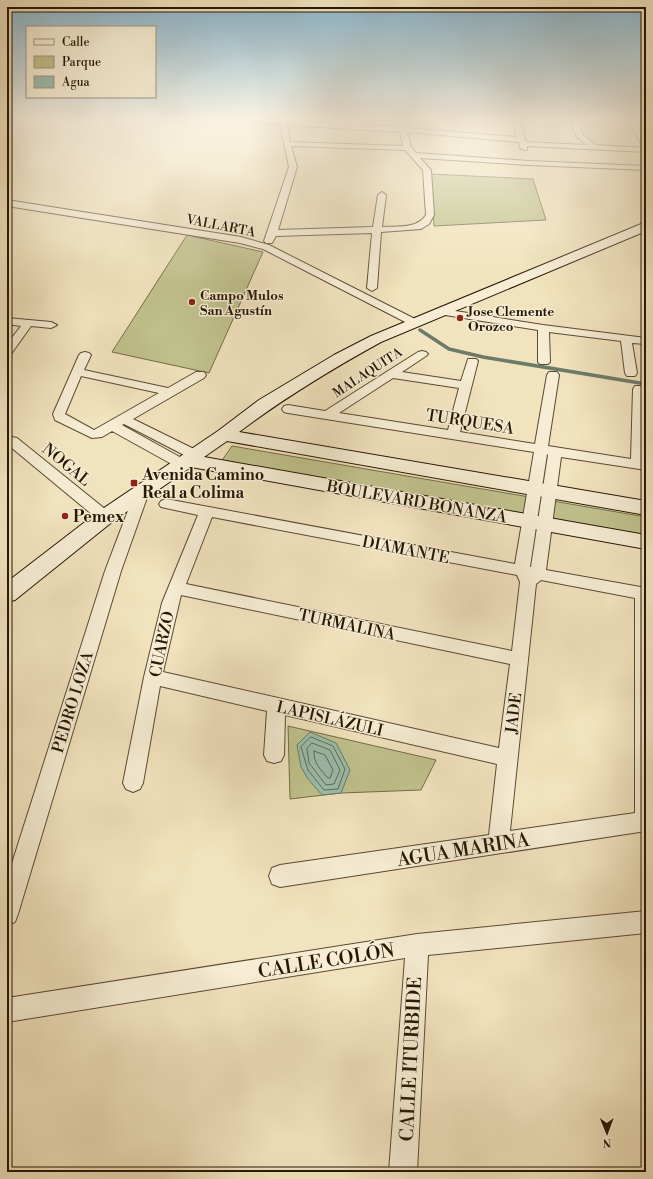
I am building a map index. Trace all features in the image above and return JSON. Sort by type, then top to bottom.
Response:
[{"type":"main road","points":[[7,594],[105,517],[224,435],[265,404],[340,358],[376,339],[646,226]]},
{"type":"main road","name":"BOULEVARD BONANZA","points":[[224,435],[646,508]]},
{"type":"main road","name":"BOULEVARD BONANZA","points":[[188,460],[646,542]]},
{"type":"street","points":[[291,173],[271,237],[400,229],[418,226],[426,222],[430,215],[426,173]]},
{"type":"street","points":[[372,288],[382,194]]},
{"type":"street","name":"VALLARTA","points":[[7,203],[241,240],[260,245],[415,323]]},
{"type":"street","points":[[443,312],[543,328],[646,341]]},
{"type":"street","points":[[7,321],[51,325]]},
{"type":"street","points":[[7,352],[28,323]]},
{"type":"street","points":[[543,328],[544,362]]},
{"type":"street","points":[[626,339],[631,373]]},
{"type":"street","name":"MALAQUITA","points":[[328,415],[422,354]]},
{"type":"street","points":[[85,355],[59,412],[60,417],[89,434],[97,434],[200,375]]},
{"type":"street","points":[[453,435],[472,361]]},
{"type":"street","points":[[77,372],[170,392]]},
{"type":"street","points":[[392,374],[465,385]]},
{"type":"street","name":"JADE","points":[[498,844],[529,576],[548,450],[553,375]]},
{"type":"street","points":[[639,389],[642,465]]},
{"type":"street","name":"TURQUESA","points":[[288,409],[642,465]]},
{"type":"street","points":[[124,419],[188,460]]},
{"type":"street","points":[[112,426],[188,460]]},
{"type":"street","name":"NOGAL","points":[[7,440],[12,441],[105,517]]},
{"type":"street","name":"PEDRO LOZA","points":[[7,914],[113,571],[142,492]]},
{"type":"street","name":"DIAMANTE","points":[[166,504],[529,576],[645,594]]},
{"type":"street","name":"CUARZO","points":[[133,783],[153,677],[170,603],[207,511]]},
{"type":"street","name":"TURMALINA","points":[[176,588],[519,659]]},
{"type":"street","points":[[645,594],[646,821]]},
{"type":"street","name":"LAPISLÁZULI","points":[[153,677],[507,758]]},
{"type":"street","points":[[274,755],[276,705]]},
{"type":"street","name":"AGUA MARINA","points":[[280,876],[646,821]]},
{"type":"street","name":"CALLE COLÓN","points":[[7,1010],[417,945],[646,922]]},
{"type":"street","name":"CALLE ITURBIDE","points":[[403,1172],[417,945]]},
{"type":"green space","points":[[431,174],[533,179],[546,220],[434,226]]},
{"type":"green space","name":"Campo Mulos San Agustín","points":[[187,235],[263,252],[209,373],[112,352]]},
{"type":"green space","points":[[232,446],[646,517],[646,538],[220,463]]},
{"type":"green space","points":[[288,726],[436,760],[421,790],[341,793],[290,799]]},
{"type":"water","points":[[310,732],[336,743],[350,770],[341,793],[322,795],[308,779],[301,767],[297,745]]},
{"type":"waterway","points":[[420,330],[449,349],[483,357],[646,384]]},
{"type":"place","name":"Campo Mulos San Agustín","points":[[192,302]]},
{"type":"place","name":"Jose Clemente Orozco","points":[[460,318]]},
{"type":"place","name":"Avenida Camino Real a Colima","points":[[134,483]]},
{"type":"place","name":"Pemex","points":[[65,516]]}]
